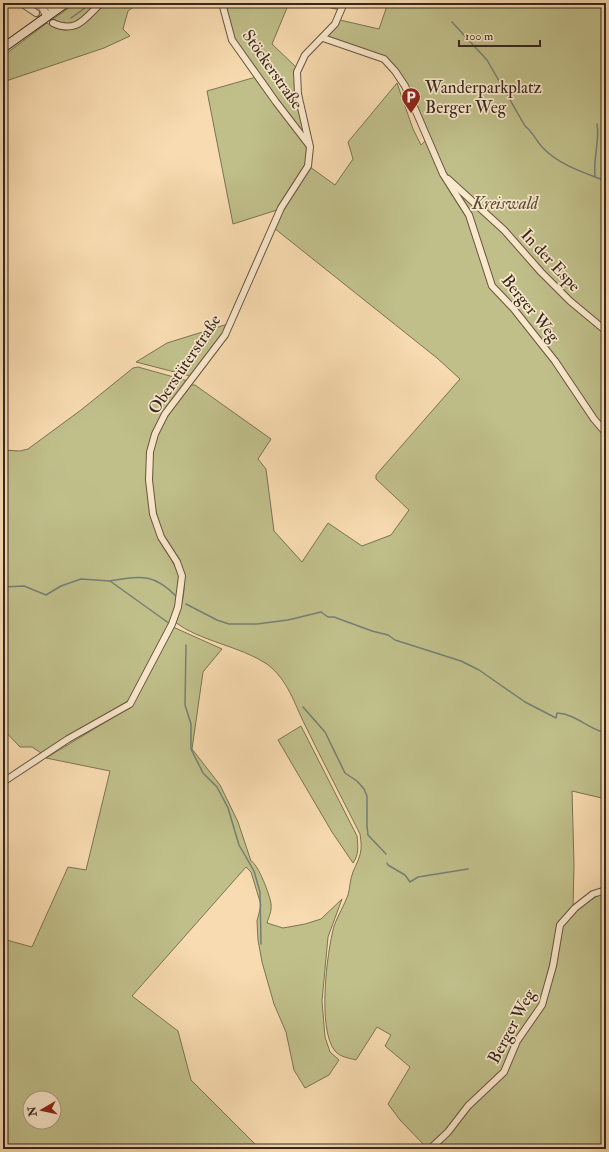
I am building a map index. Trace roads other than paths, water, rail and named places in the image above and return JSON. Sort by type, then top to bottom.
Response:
[{"type":"main road","points":[[3,48],[66,3]]},
{"type":"street","points":[[21,3],[36,13]]},
{"type":"street","points":[[40,3],[50,13]]},
{"type":"street","points":[[48,3],[50,13]]},
{"type":"street","points":[[53,23],[66,28],[79,24],[86,20],[101,3]]},
{"type":"street","name":"Stöckerstraße","points":[[222,3],[232,40],[310,147]]},
{"type":"street","name":"Oberstüterstraße","points":[[3,782],[68,739],[130,704],[172,624],[178,608],[182,576],[177,562],[161,537],[153,514],[149,480],[150,452],[155,434],[166,414],[225,335],[281,208],[308,166],[310,147],[298,94],[297,72],[305,55],[335,24],[344,3]]},
{"type":"street","name":"Berger Weg","points":[[323,38],[384,59],[395,71],[405,86],[442,174],[469,215],[492,286],[513,308],[551,355],[594,419],[606,433]]},
{"type":"street","name":"In der Espe","points":[[442,174],[504,230],[541,272],[570,301],[606,331]]},
{"type":"street","name":"Berger Weg","points":[[430,1149],[448,1132],[468,1106],[504,1072],[517,1041],[542,1005],[560,925],[575,908],[593,894],[606,890]]},
{"type":"waterway","points":[[71,18],[92,3]]},
{"type":"waterway","points":[[452,22],[487,60],[525,126],[543,148],[564,164],[606,181]]},
{"type":"waterway","points":[[595,176],[598,137],[597,124]]},
{"type":"waterway","points":[[110,581],[131,578],[146,578],[161,584],[177,597]]},
{"type":"waterway","points":[[3,587],[24,586],[46,595],[61,586],[81,579],[110,581],[170,624]]},
{"type":"waterway","points":[[186,604],[217,620],[229,624],[257,624],[288,620],[321,612],[328,617],[334,617],[372,631],[388,635],[395,640],[461,661],[479,670],[525,702],[556,718],[557,713],[564,714],[606,733]]},
{"type":"waterway","points":[[186,645],[185,705],[191,724],[191,749],[203,773],[217,787],[228,808],[239,845],[254,871],[260,892],[261,944]]},
{"type":"waterway","points":[[303,707],[325,732],[345,773],[357,781],[364,789],[367,796],[368,835],[386,854]]},
{"type":"waterway","points":[[387,863],[405,875],[410,882],[418,877],[468,869]]},
{"type":"tunnel","points":[[36,13],[53,23]]},
{"type":"place","name":"Wanderparkplatz Berger Weg","points":[[411,114]]},
{"type":"park label","name":"Kreiswald","points":[[505,203]]}]
